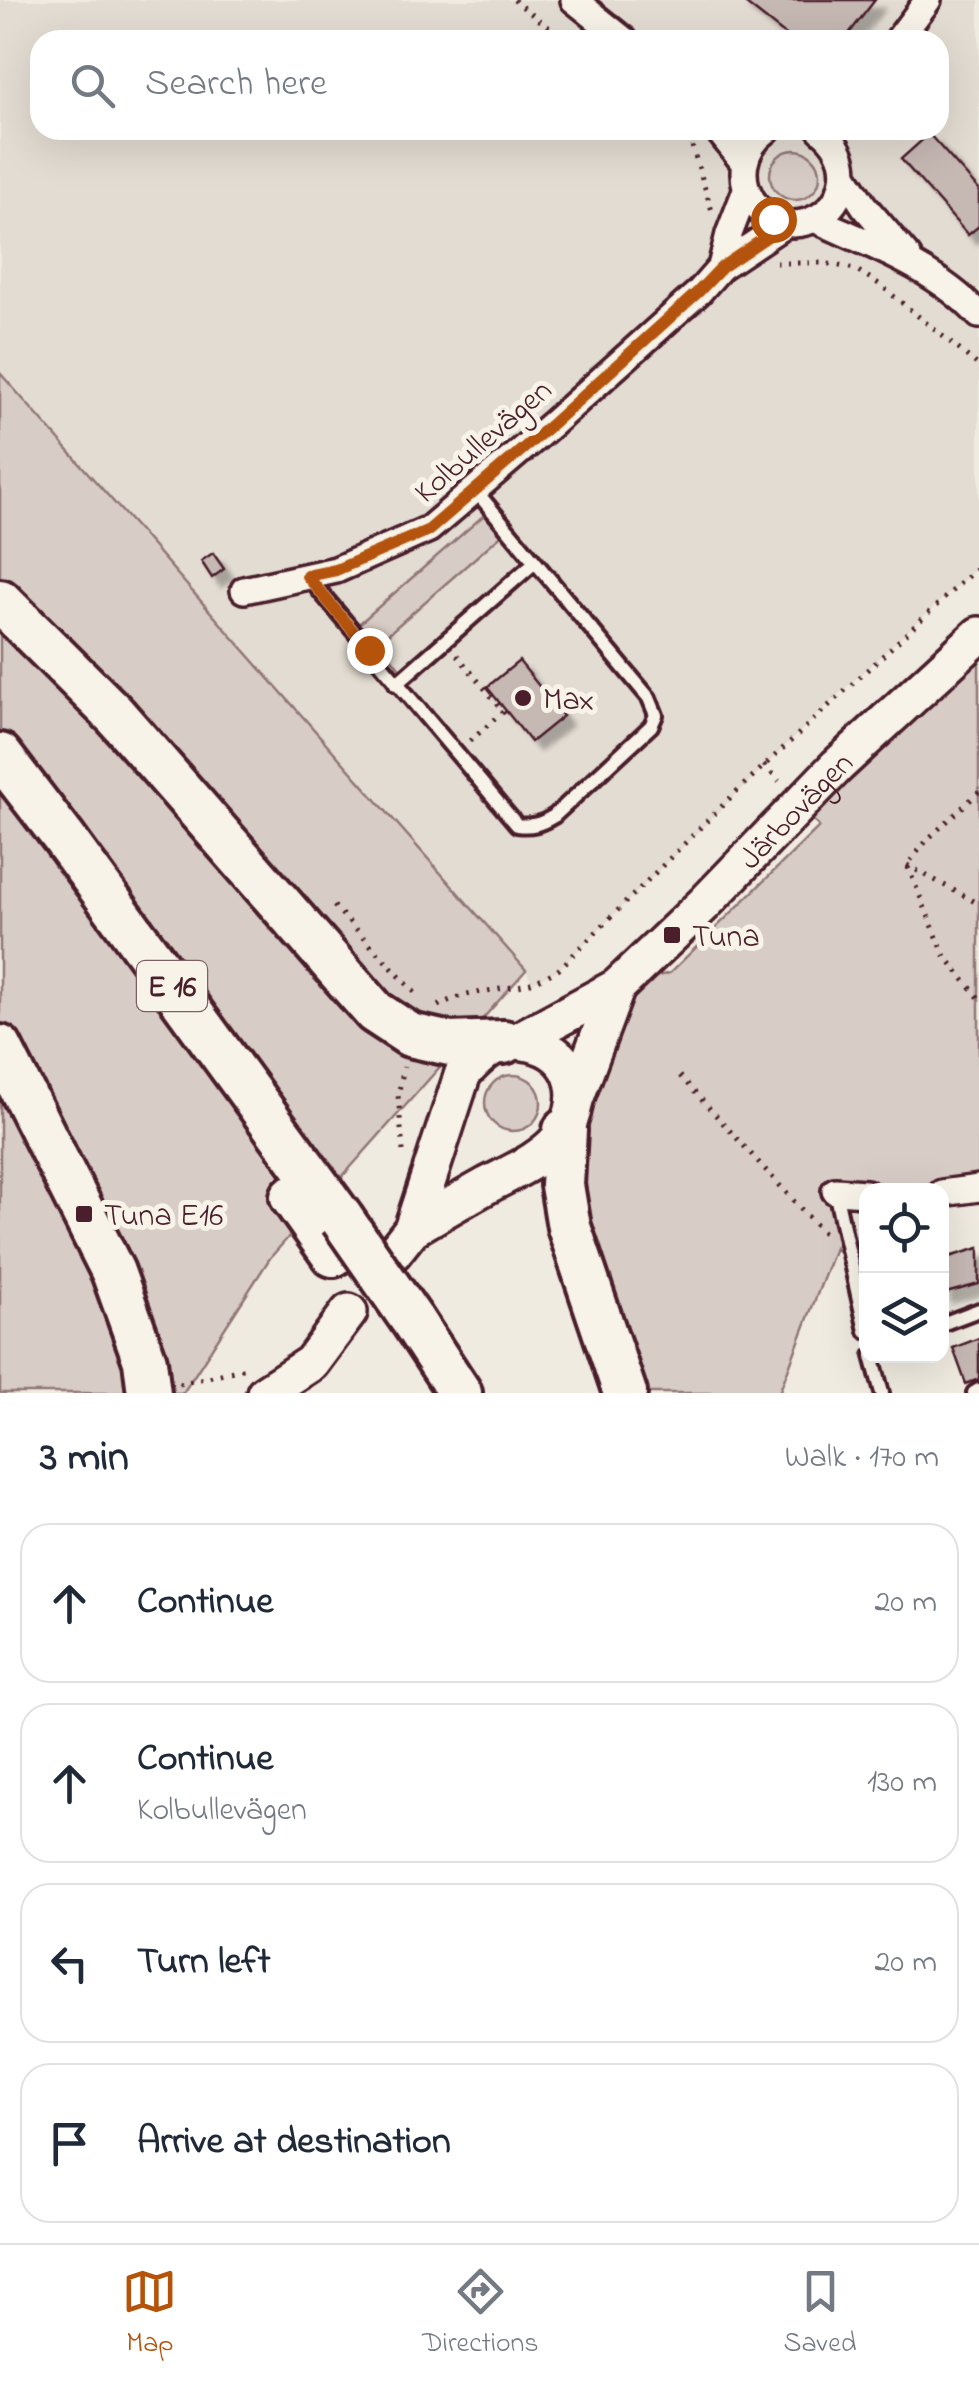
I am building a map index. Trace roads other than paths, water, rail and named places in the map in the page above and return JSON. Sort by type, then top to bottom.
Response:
[{"type":"highway","points":[[0,601],[115,715],[376,1012],[410,1035],[450,1044],[510,1041]]},
{"type":"highway","name":"E 16","points":[[0,755],[63,836],[401,1327],[460,1393]]},
{"type":"highway","name":"E 16","points":[[0,797],[338,1237]]},
{"type":"highway","points":[[0,1048],[113,1272],[146,1361],[148,1393]]},
{"type":"highway","points":[[570,1115],[562,1185],[569,1227],[625,1393]]},
{"type":"highway","name":"E 16","points":[[401,1327],[429,1393]]},
{"type":"main road","name":"Järbovägen","points":[[617,987],[570,1115],[554,1145],[403,1241],[464,1072],[480,1056],[617,987],[704,904],[836,766],[979,636]]},
{"type":"main road","points":[[510,1041],[544,1046],[560,1056],[573,1078],[570,1115]]},
{"type":"main road","points":[[265,1393],[306,1378],[349,1312]]},
{"type":"street","points":[[574,0],[612,30]]},
{"type":"street","points":[[906,30],[928,0]]},
{"type":"street","points":[[726,140],[744,163]]},
{"type":"street","points":[[739,241],[746,190],[744,163],[754,140]]},
{"type":"street","points":[[746,190],[762,212],[773,219],[787,223],[814,219],[836,201],[842,188],[844,152]]},
{"type":"street","points":[[844,152],[864,206],[914,265]]},
{"type":"street","points":[[814,219],[914,265],[979,315]]},
{"type":"street","name":"Kolbullevägen","points":[[244,590],[336,570],[429,530],[698,292],[722,267],[739,241],[787,223]]},
{"type":"street","points":[[949,1192],[979,1188]]},
{"type":"street","points":[[835,1191],[859,1193]]},
{"type":"lane","points":[[307,576],[517,824],[542,823],[652,726],[656,715],[649,698],[475,490]]},
{"type":"lane","points":[[396,684],[535,562]]},
{"type":"lane","points":[[835,1191],[859,1300]]},
{"type":"lane","points":[[949,1321],[979,1310]]},
{"type":"lane","points":[[874,1363],[882,1393]]},
{"type":"place","name":"Max","points":[[523,698]]},
{"type":"place","name":"Tuna","points":[[672,935]]},
{"type":"place","name":"Tuna E16","points":[[84,1214]]}]
